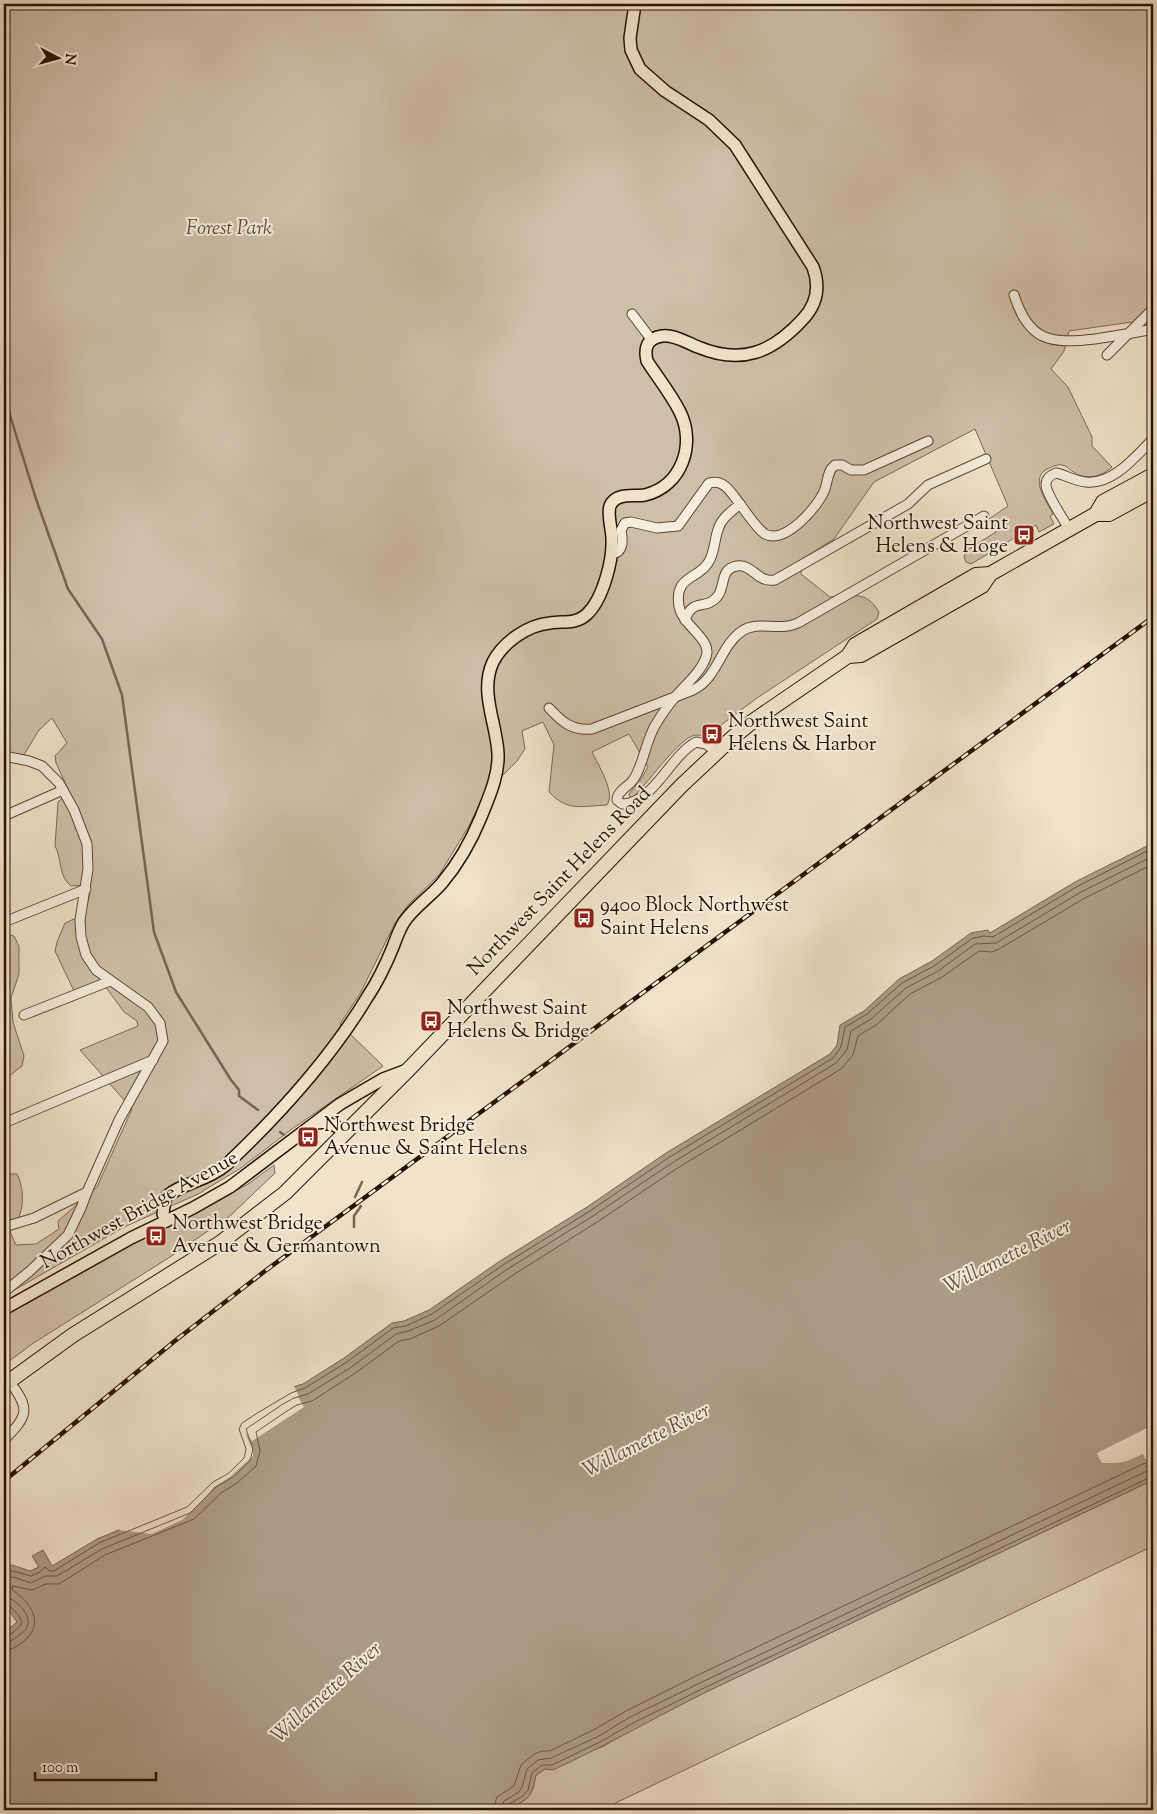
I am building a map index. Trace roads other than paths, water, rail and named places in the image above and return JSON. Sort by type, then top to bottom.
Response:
[{"type":"highway","name":"Northwest Saint Helens Road","points":[[1096,514],[1103,502],[1153,475]]},
{"type":"highway","name":"Northwest Saint Helens Road","points":[[6,1383],[73,1335],[220,1243],[285,1193],[408,1070],[652,816],[717,752],[753,721],[848,656],[855,645],[883,628],[976,575],[990,574],[1096,514],[1109,514],[1153,490]]},
{"type":"main road","points":[[166,1221],[163,1214],[165,1198],[176,1190],[205,1179],[220,1170],[325,1060],[369,996],[406,920],[416,907],[442,883],[461,856],[480,820],[495,780],[498,755],[487,691],[492,664],[514,638],[524,632],[542,624],[570,622],[584,617],[598,600],[611,554],[612,538],[609,511],[612,503],[622,496],[643,495],[658,490],[665,486],[680,469],[686,449],[686,429],[681,413],[648,361],[646,350],[651,340],[660,336],[670,336],[717,354],[750,355],[764,350],[782,339],[800,323],[813,306],[817,296],[816,277],[813,267],[735,145],[709,120],[665,91],[640,69],[632,50],[630,38],[635,4]]},
{"type":"main road","name":"Northwest Bridge Avenue","points":[[4,1309],[131,1238],[193,1208],[230,1187],[340,1104],[383,1079],[408,1070]]},
{"type":"main road","points":[[316,1123],[332,1123],[345,1132]]},
{"type":"street","points":[[1014,295],[1019,313],[1028,325],[1049,339],[1073,342],[1153,330]]},
{"type":"street","points":[[1107,355],[1153,309]]},
{"type":"street","points":[[632,314],[651,340]]},
{"type":"street","points":[[1069,529],[1046,489],[1046,480],[1050,475],[1056,473],[1071,480],[1099,481],[1124,466],[1153,439]]},
{"type":"street","points":[[611,554],[620,550],[623,544],[621,530],[626,523],[631,522],[657,528],[678,526],[709,483],[719,482],[724,484],[765,534],[771,536],[783,532],[796,526],[818,504],[825,490],[830,470],[835,465],[842,465],[851,470],[864,470],[928,441]]},
{"type":"street","points":[[685,620],[691,607],[696,604],[708,603],[717,598],[725,574],[732,568],[743,566],[766,580],[776,580],[908,504],[928,485],[986,459]]},
{"type":"street","points":[[717,752],[706,744],[693,743],[674,760],[649,791],[638,800],[630,804],[618,802],[618,795],[633,780],[655,725],[675,697],[703,664],[708,651],[703,640],[685,620],[679,607],[679,591],[687,578],[708,564],[721,522],[740,504]]},
{"type":"street","points":[[550,708],[567,725],[579,729],[592,729],[698,688],[707,681],[731,643],[743,631],[756,626],[785,627],[798,623],[984,516]]},
{"type":"street","points":[[4,756],[29,761],[42,766],[54,777],[63,790],[74,810],[87,844],[88,869],[80,920],[81,937],[86,955],[96,970],[148,1007],[160,1023],[163,1041],[120,1120],[87,1192],[82,1208],[68,1235],[30,1271],[4,1292]]},
{"type":"street","points":[[4,816],[63,790]]},
{"type":"street","points":[[4,922],[86,889]]},
{"type":"street","points":[[24,1015],[110,981]]},
{"type":"street","points":[[4,1123],[153,1060]]},
{"type":"street","points":[[4,1227],[34,1218],[87,1192]]},
{"type":"street","points":[[4,1440],[21,1421],[24,1410],[22,1398],[6,1383]]},
{"type":"water","name":"Willamette River","points":[[1153,843],[1153,1480],[706,1692],[572,1761],[553,1770],[545,1769],[536,1775],[531,1794],[509,1810],[4,1810],[4,1629],[6,1631],[17,1622],[4,1604],[4,1569],[12,1565],[30,1571],[39,1567],[32,1556],[43,1550],[52,1566],[97,1539],[184,1503],[240,1455],[242,1450],[233,1430],[289,1388],[303,1384],[344,1358],[392,1323],[404,1321],[429,1310],[500,1261],[587,1207],[666,1153],[830,1054],[837,1045],[840,1025],[864,1011],[899,979],[932,961],[971,933],[988,930],[990,933],[1075,882]]},
{"type":"waterway","points":[[4,396],[36,499],[68,589],[102,639],[122,695],[154,932],[176,992],[239,1090],[239,1096],[258,1110]]},
{"type":"waterway","points":[[280,1132],[284,1135]]},
{"type":"waterway","points":[[355,1197],[362,1182]]},
{"type":"waterway","points":[[354,1227],[354,1216],[361,1206]]},
{"type":"railway","points":[[4,1481],[176,1340],[265,1271],[1153,617]]},
{"type":"place","name":"Northwest Saint Helens & Hoge","points":[[1024,535]]},
{"type":"place","name":"Northwest Saint Helens & Harbor","points":[[712,734]]},
{"type":"place","name":"9400 Block Northwest Saint Helens","points":[[584,918]]},
{"type":"place","name":"Northwest Saint Helens & Bridge","points":[[431,1021]]},
{"type":"place","name":"Northwest Bridge Avenue & Saint Helens","points":[[308,1137]]},
{"type":"place","name":"Northwest Bridge Avenue & Germantown","points":[[156,1236]]},
{"type":"park label","name":"Forest Park","points":[[229,229]]}]
